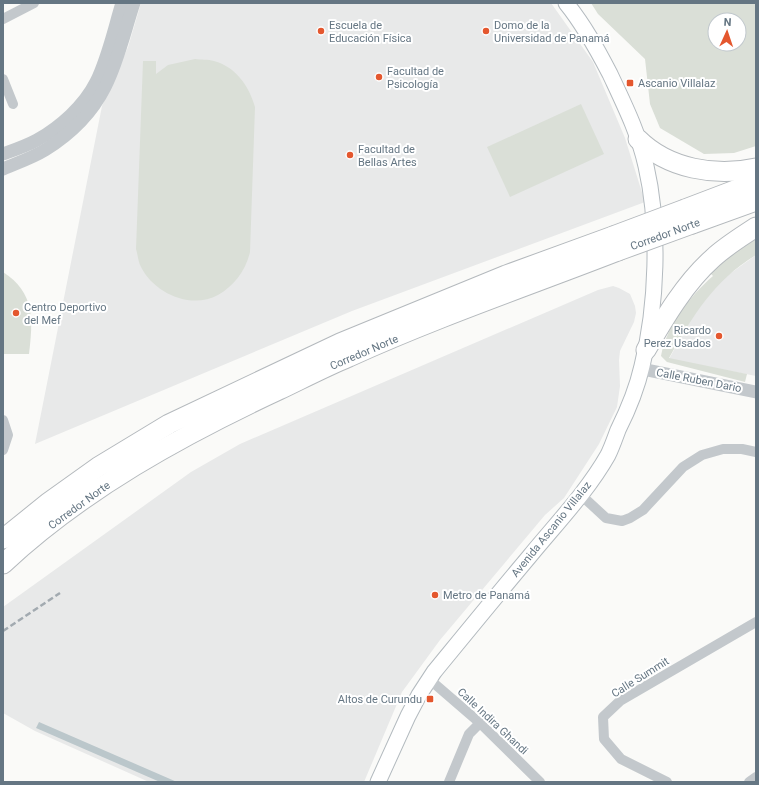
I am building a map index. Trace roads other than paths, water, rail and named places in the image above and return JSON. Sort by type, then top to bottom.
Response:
[{"type":"highway","points":[[638,139],[659,156],[687,166],[720,171],[737,171],[756,168]]},
{"type":"highway","name":"Corredor Norte","points":[[689,217],[756,182]]},
{"type":"highway","name":"Corredor Norte","points":[[3,539],[49,502],[98,467],[169,424],[340,343],[506,275],[616,243],[689,217],[756,201]]},
{"type":"highway","points":[[646,350],[666,317],[700,271],[720,252],[756,227]]},
{"type":"highway","name":"Corredor Norte","points":[[3,564],[16,551],[57,519],[105,485],[170,444],[251,403],[350,356],[429,324],[616,243]]},
{"type":"main road","name":"Avenida Ascanio Villalaz","points":[[378,782],[408,716],[429,679],[581,495],[608,454],[627,410],[642,369],[652,310],[655,252],[654,211],[646,165],[624,102],[595,45],[579,18],[566,3]]},
{"type":"street","points":[[3,19],[34,3]]},
{"type":"street","points":[[3,154],[37,140],[61,123],[84,101],[96,83],[122,3]]},
{"type":"street","points":[[3,169],[44,151],[76,127],[105,87],[134,3]]},
{"type":"street","points":[[3,79],[13,104]]},
{"type":"street","name":"Calle Ruben Dario","points":[[642,369],[756,392]]},
{"type":"street","points":[[3,420],[8,435],[3,450]]},
{"type":"street","points":[[581,495],[606,518],[622,521],[643,510],[683,467],[702,454],[723,449],[742,449],[756,452]]},
{"type":"street","name":"Calle Summit","points":[[667,782],[621,759],[604,739],[603,718],[620,701],[756,622]]},
{"type":"street","name":"Calle Indira Ghandi","points":[[429,679],[480,723],[540,782]]},
{"type":"street","points":[[448,782],[469,734],[480,723]]},
{"type":"street","points":[[749,782],[756,776]]},
{"type":"railway","points":[[3,631],[60,593]]},
{"type":"place","name":"Escuela de Educación Física","points":[[321,31]]},
{"type":"place","name":"Domo de la Universidad de Panamá","points":[[486,31]]},
{"type":"place","name":"Facultad de Psicología","points":[[379,77]]},
{"type":"place","name":"Ascanio Villalaz","points":[[630,83]]},
{"type":"place","name":"Facultad de Bellas Artes","points":[[350,155]]},
{"type":"place","name":"Centro Deportivo del Mef","points":[[16,313]]},
{"type":"place","name":"Ricardo Perez Usados","points":[[719,336]]},
{"type":"place","name":"Metro de Panamá","points":[[435,595]]},
{"type":"place","name":"Altos de Curundu","points":[[430,699]]}]
